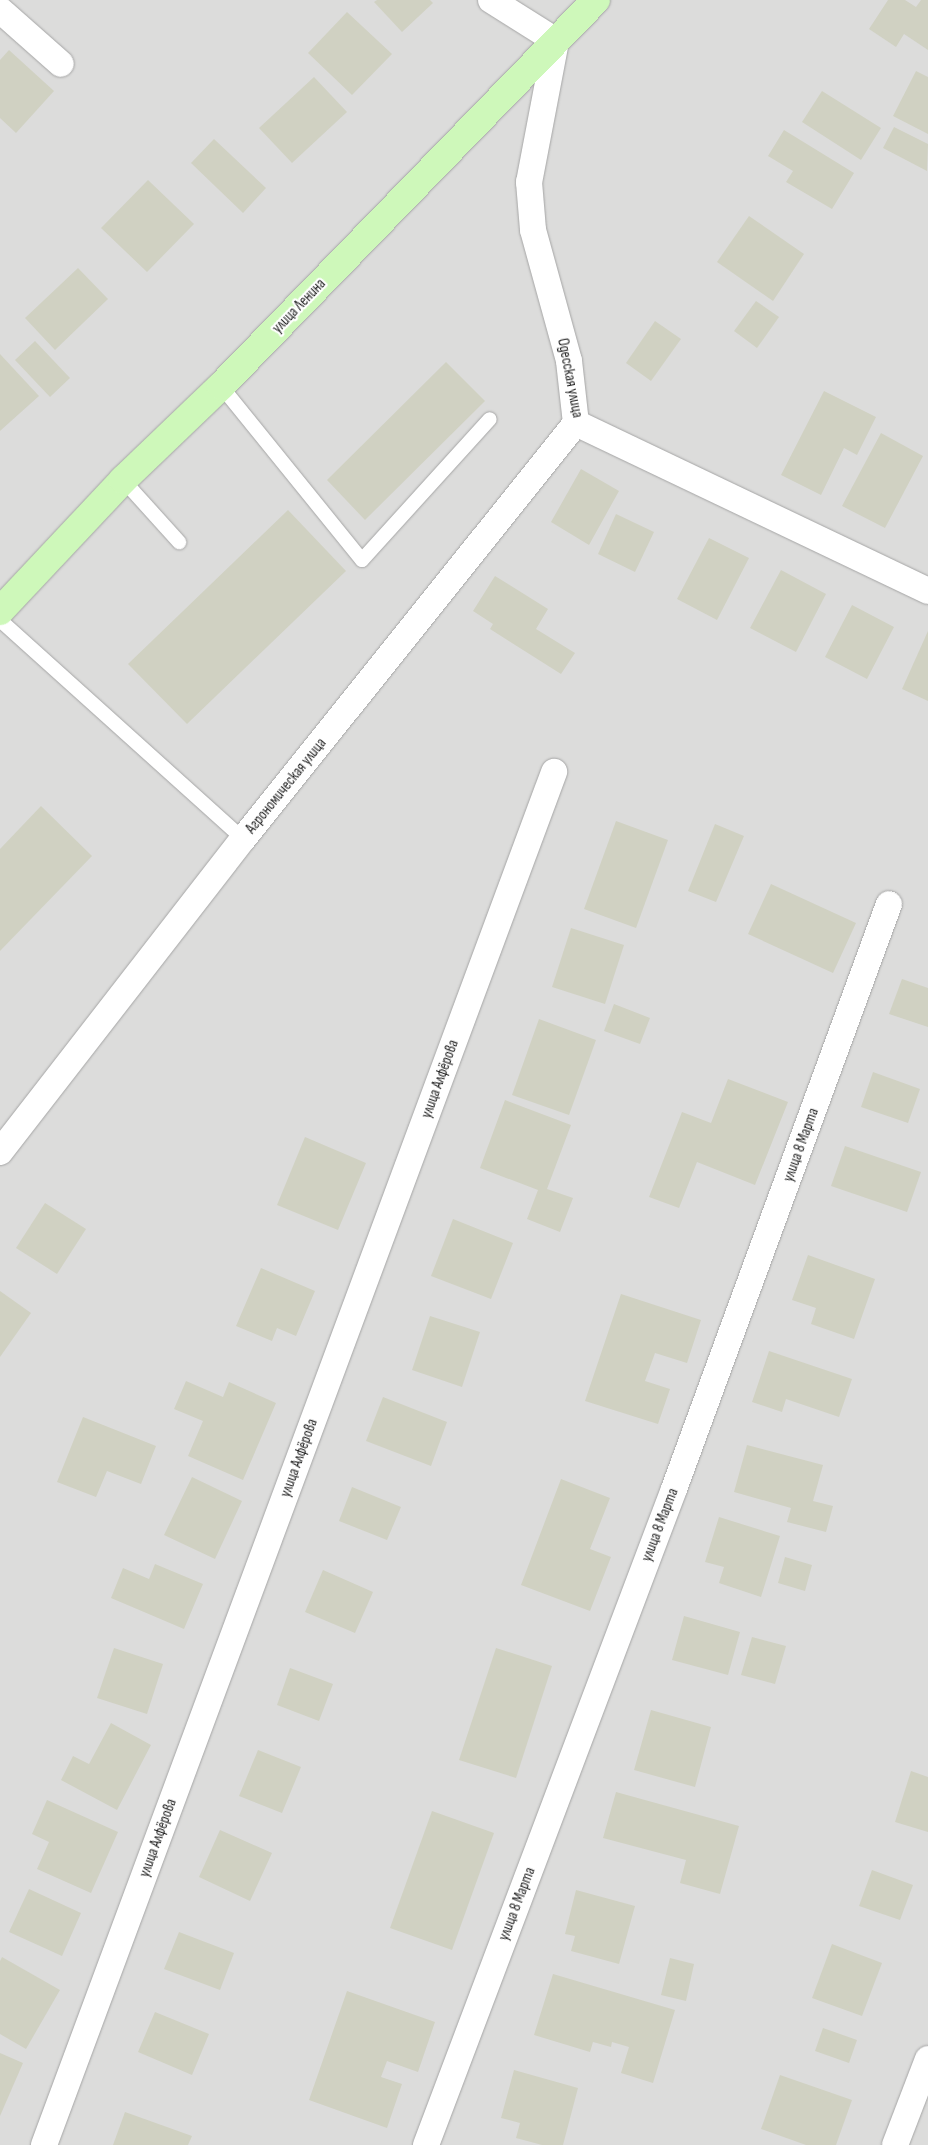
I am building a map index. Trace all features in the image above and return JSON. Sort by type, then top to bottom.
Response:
[{"type":"street","points":[[491,0],[556,41]]},
{"type":"street","name":"улица Ленина","points":[[0,611],[123,480],[221,386],[596,0]]},
{"type":"street","points":[[0,10],[61,64]]},
{"type":"street","name":"Одесская улица","points":[[556,41],[529,182],[533,230],[569,360],[576,423],[928,591]]},
{"type":"street","name":"Агрономическая улица","points":[[0,1152],[243,840],[576,423]]},
{"type":"street","name":"улица Алфёрова","points":[[44,2145],[554,772]]},
{"type":"street","name":"улица 8 Марта","points":[[426,2145],[674,1489],[890,904]]},
{"type":"street","points":[[895,2145],[928,2060]]},
{"type":"lane","points":[[221,386],[362,560],[490,419]]},
{"type":"lane","points":[[123,480],[179,542]]},
{"type":"lane","points":[[0,620],[243,840]]},
{"type":"shaded area","points":[[0,0],[928,0],[928,2145],[0,2145]]},
{"type":"building","points":[[377,0],[430,0],[433,3],[402,32],[374,2]]},
{"type":"building","points":[[888,0],[905,0],[916,7],[921,0],[928,0],[928,50],[904,34],[896,47],[869,29]]},
{"type":"building","points":[[347,12],[392,54],[352,95],[308,53]]},
{"type":"building","points":[[9,50],[54,91],[16,133],[0,118],[0,60]]},
{"type":"building","points":[[916,71],[928,77],[928,134],[893,116]]},
{"type":"building","points":[[314,77],[347,112],[292,163],[259,128]]},
{"type":"building","points":[[822,91],[881,128],[861,160],[802,122]]},
{"type":"building","points":[[894,127],[928,144],[927,171],[883,148]]},
{"type":"building","points":[[784,130],[854,173],[832,209],[786,182],[793,171],[768,156]]},
{"type":"building","points":[[214,139],[266,188],[243,213],[191,163]]},
{"type":"building","points":[[148,180],[194,224],[147,272],[101,228]]},
{"type":"building","points":[[749,216],[804,254],[773,301],[717,262]]},
{"type":"building","points":[[78,268],[108,299],[55,350],[25,318]]},
{"type":"building","points":[[756,301],[779,317],[757,348],[734,331]]},
{"type":"building","points":[[655,321],[681,339],[651,381],[626,363]]},
{"type":"building","points":[[35,341],[70,378],[50,397],[15,360]]},
{"type":"building","points":[[0,354],[39,396],[0,431]]},
{"type":"building","points":[[446,362],[485,401],[365,520],[327,480]]},
{"type":"building","points":[[824,391],[876,417],[857,455],[844,448],[821,495],[781,475]]},
{"type":"building","points":[[881,433],[923,456],[885,528],[842,506]]},
{"type":"building","points":[[581,469],[619,491],[589,545],[551,522]]},
{"type":"building","points":[[288,510],[346,571],[187,724],[128,664]]},
{"type":"building","points":[[616,514],[654,532],[635,572],[598,554]]},
{"type":"building","points":[[709,538],[749,558],[717,620],[677,599]]},
{"type":"building","points":[[781,570],[826,594],[796,652],[750,628]]},
{"type":"building","points":[[495,576],[548,609],[536,629],[575,653],[561,674],[490,629],[493,624],[473,611]]},
{"type":"building","points":[[852,605],[894,627],[867,679],[825,657]]},
{"type":"building","points":[[928,631],[928,701],[902,689]]},
{"type":"building","points":[[41,806],[92,856],[0,951],[0,849]]},
{"type":"building","points":[[616,821],[668,840],[636,928],[584,909]]},
{"type":"building","points":[[715,824],[744,836],[716,902],[688,891]]},
{"type":"building","points":[[771,884],[856,923],[833,973],[748,934]]},
{"type":"building","points":[[571,928],[624,945],[605,1004],[552,987]]},
{"type":"building","points":[[902,979],[928,988],[928,1027],[889,1014]]},
{"type":"building","points":[[614,1004],[650,1018],[640,1044],[604,1031]]},
{"type":"building","points":[[539,1019],[596,1040],[569,1115],[512,1095]]},
{"type":"building","points":[[873,1072],[920,1089],[908,1123],[861,1107]]},
{"type":"building","points":[[728,1079],[788,1102],[755,1185],[697,1162],[679,1208],[649,1197],[682,1112],[711,1123]]},
{"type":"building","points":[[505,1100],[571,1125],[547,1189],[573,1198],[560,1232],[527,1219],[538,1190],[480,1168]]},
{"type":"building","points":[[305,1137],[366,1163],[338,1230],[277,1205]]},
{"type":"building","points":[[845,1146],[921,1172],[907,1212],[831,1186]]},
{"type":"building","points":[[45,1203],[86,1229],[57,1274],[16,1248]]},
{"type":"building","points":[[453,1219],[513,1243],[491,1299],[431,1276]]},
{"type":"building","points":[[808,1255],[875,1279],[854,1339],[811,1324],[816,1308],[792,1300]]},
{"type":"building","points":[[261,1268],[315,1291],[296,1336],[277,1328],[272,1341],[236,1326]]},
{"type":"building","points":[[0,1291],[31,1313],[0,1357]]},
{"type":"building","points":[[621,1294],[701,1320],[687,1363],[655,1353],[645,1381],[670,1389],[658,1424],[585,1401]]},
{"type":"building","points":[[430,1316],[480,1332],[462,1387],[412,1370]]},
{"type":"building","points":[[769,1351],[852,1379],[839,1417],[786,1399],[782,1412],[752,1402]]},
{"type":"building","points":[[186,1381],[223,1397],[229,1382],[276,1403],[243,1480],[188,1456],[203,1421],[174,1409]]},
{"type":"building","points":[[383,1397],[447,1422],[431,1466],[366,1441]]},
{"type":"building","points":[[83,1417],[156,1446],[141,1484],[107,1471],[96,1497],[57,1482]]},
{"type":"building","points":[[747,1445],[823,1465],[813,1501],[833,1506],[826,1532],[787,1522],[791,1508],[734,1492]]},
{"type":"building","points":[[192,1477],[242,1501],[215,1559],[164,1535]]},
{"type":"building","points":[[561,1479],[610,1498],[590,1549],[611,1557],[590,1611],[521,1585]]},
{"type":"building","points":[[352,1487],[401,1507],[387,1540],[339,1521]]},
{"type":"building","points":[[719,1517],[780,1536],[761,1597],[719,1583],[724,1567],[705,1562]]},
{"type":"building","points":[[785,1557],[812,1565],[805,1591],[778,1583]]},
{"type":"building","points":[[155,1564],[203,1584],[184,1629],[111,1598],[123,1568],[149,1579]]},
{"type":"building","points":[[323,1570],[373,1592],[355,1633],[305,1612]]},
{"type":"building","points":[[684,1616],[740,1632],[728,1675],[672,1660]]},
{"type":"building","points":[[752,1637],[786,1646],[775,1684],[741,1675]]},
{"type":"building","points":[[114,1648],[163,1664],[147,1714],[97,1698]]},
{"type":"building","points":[[496,1648],[552,1666],[516,1778],[459,1760]]},
{"type":"building","points":[[290,1668],[333,1684],[319,1721],[277,1705]]},
{"type":"building","points":[[651,1710],[711,1727],[695,1787],[634,1770]]},
{"type":"building","points":[[111,1723],[151,1745],[117,1810],[61,1780],[73,1756],[89,1764]]},
{"type":"building","points":[[258,1750],[301,1767],[282,1813],[239,1796]]},
{"type":"building","points":[[911,1771],[928,1777],[928,1832],[895,1822]]},
{"type":"building","points":[[616,1792],[739,1826],[720,1894],[680,1883],[686,1860],[603,1838]]},
{"type":"building","points":[[47,1800],[118,1832],[91,1893],[37,1869],[49,1842],[32,1834]]},
{"type":"building","points":[[432,1811],[494,1833],[452,1950],[390,1928]]},
{"type":"building","points":[[220,1830],[272,1853],[250,1901],[199,1877]]},
{"type":"building","points":[[872,1870],[913,1885],[900,1920],[859,1906]]},
{"type":"building","points":[[29,1889],[81,1913],[62,1956],[9,1932]]},
{"type":"building","points":[[576,1890],[635,1906],[619,1964],[571,1951],[575,1936],[565,1934]]},
{"type":"building","points":[[179,1932],[234,1953],[220,1990],[164,1969]]},
{"type":"building","points":[[832,1944],[882,1963],[862,2016],[812,1998]]},
{"type":"building","points":[[2,1957],[60,1990],[26,2049],[0,2034],[0,1961]]},
{"type":"building","points":[[670,1958],[694,1964],[686,2001],[661,1995]]},
{"type":"building","points":[[553,1974],[675,2010],[653,2083],[621,2073],[629,2047],[612,2042],[611,2047],[593,2042],[590,2052],[534,2035]]},
{"type":"building","points":[[347,1991],[435,2022],[418,2072],[387,2061],[381,2077],[402,2084],[387,2128],[309,2100]]},
{"type":"building","points":[[155,2012],[209,2034],[192,2075],[138,2052]]},
{"type":"building","points":[[823,2028],[857,2040],[849,2063],[815,2051]]},
{"type":"building","points":[[0,2053],[23,2063],[0,2116]]},
{"type":"building","points":[[514,2070],[578,2088],[563,2145],[542,2145],[516,2138],[520,2123],[501,2118]]},
{"type":"building","points":[[780,2075],[852,2100],[836,2145],[806,2145],[761,2129]]},
{"type":"building","points":[[125,2112],[192,2136],[188,2145],[113,2145]]}]
